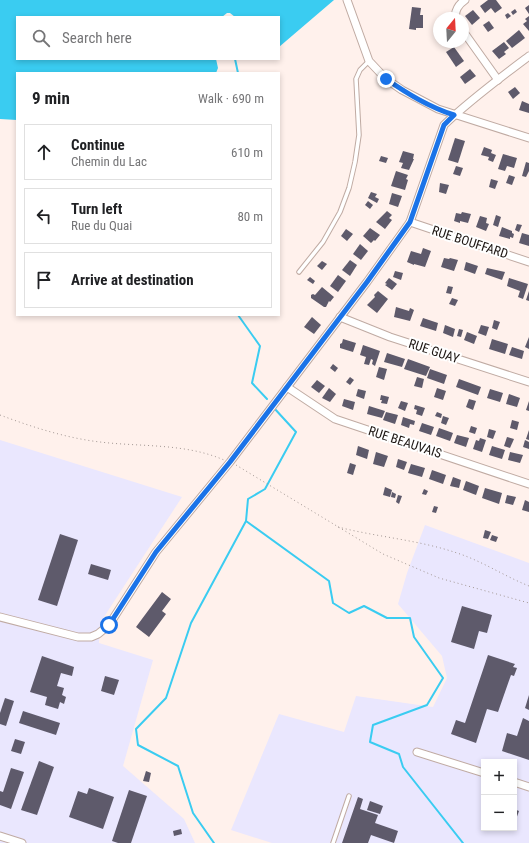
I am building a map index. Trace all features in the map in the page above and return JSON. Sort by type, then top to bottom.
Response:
[{"type":"street","points":[[347,0],[369,60],[386,79],[402,90],[438,109],[529,138]]},
{"type":"street","points":[[456,12],[458,5],[465,0]]},
{"type":"street","points":[[469,39],[498,80]]},
{"type":"street","points":[[0,617],[78,637],[94,635],[109,625],[156,552],[230,462],[287,388],[410,222],[444,125],[454,115],[529,56]]},
{"type":"street","name":"RUE BOUFFARD","points":[[410,222],[529,262]]},
{"type":"street","name":"RUE GUAY","points":[[340,317],[390,337],[529,382]]},
{"type":"street","name":"RUE BEAUVAIS","points":[[287,388],[335,419],[529,484]]},
{"type":"street","points":[[417,752],[481,772]]},
{"type":"street","points":[[517,783],[529,787]]},
{"type":"street","points":[[0,836],[22,843]]},
{"type":"lane","points":[[299,272],[323,242],[340,212],[349,188],[356,162],[359,135],[356,79],[360,70],[369,60]]},
{"type":"lane","points":[[333,843],[349,796]]},
{"type":"path","points":[[0,415],[47,431],[99,442],[158,446],[211,454],[230,462],[383,554],[439,578],[529,603]]},
{"type":"path","points":[[337,527],[365,534],[409,541],[455,552],[477,560],[529,586]]},
{"type":"shaded area","points":[[0,440],[182,497],[100,623],[99,643],[153,660],[123,766],[184,819],[195,843],[0,843]]},
{"type":"shaded area","points":[[425,525],[529,563],[529,843],[272,843],[231,830],[279,714],[344,732],[356,696],[433,707],[447,678],[442,656],[398,604],[407,573]]},
{"type":"water","points":[[0,0],[334,0],[280,46],[280,16],[234,16],[230,13],[227,13],[223,16],[16,16],[16,60],[216,60],[218,68],[216,72],[16,72],[16,120],[0,119]]},
{"type":"building","points":[[488,0],[496,0],[502,8],[495,13],[491,8],[485,13],[480,6]]},
{"type":"building","points":[[529,5],[529,14],[525,8]]},
{"type":"building","points":[[412,7],[421,8],[420,15],[423,15],[423,28],[416,28],[416,30],[409,29]]},
{"type":"building","points":[[515,9],[517,12],[513,15],[511,12]]},
{"type":"building","points":[[473,10],[480,18],[472,25],[469,21],[469,13]]},
{"type":"building","points":[[508,13],[511,16],[507,19],[505,15]]},
{"type":"building","points":[[529,16],[529,31],[523,24],[527,21],[525,19]]},
{"type":"building","points":[[489,21],[494,28],[488,32],[483,25]]},
{"type":"building","points":[[519,30],[525,38],[512,48],[506,41]]},
{"type":"building","points":[[504,42],[509,48],[504,52],[506,54],[499,59],[492,51]]},
{"type":"building","points":[[455,48],[464,61],[456,67],[446,52]]},
{"type":"building","points":[[470,69],[476,76],[465,84],[460,77]]},
{"type":"building","points":[[515,87],[520,93],[513,99],[508,92]]},
{"type":"building","points":[[522,101],[529,104],[529,113],[519,110]]},
{"type":"building","points":[[455,138],[465,141],[458,163],[448,160]]},
{"type":"building","points":[[484,147],[492,150],[491,153],[496,155],[493,162],[488,160],[489,157],[481,155]]},
{"type":"building","points":[[403,151],[414,154],[414,159],[409,170],[401,168],[403,163],[399,162]]},
{"type":"building","points":[[503,154],[517,158],[514,168],[507,166],[505,171],[498,169]]},
{"type":"building","points":[[381,156],[388,158],[386,163],[379,161]]},
{"type":"building","points":[[526,162],[529,163],[529,171],[526,177],[522,176]]},
{"type":"building","points":[[456,166],[463,168],[460,176],[453,174]]},
{"type":"building","points":[[396,171],[408,175],[405,190],[391,186]]},
{"type":"building","points":[[509,175],[515,177],[512,185],[506,183]]},
{"type":"building","points":[[491,179],[498,181],[495,189],[489,187]]},
{"type":"building","points":[[440,183],[449,185],[446,194],[439,192]]},
{"type":"building","points":[[371,192],[377,194],[375,197],[379,199],[377,203],[368,198]]},
{"type":"building","points":[[392,193],[402,196],[398,207],[389,204]]},
{"type":"building","points":[[368,201],[373,205],[370,209],[365,205]]},
{"type":"building","points":[[387,211],[392,215],[389,218],[392,220],[385,229],[376,222]]},
{"type":"building","points":[[462,212],[471,214],[468,223],[454,221],[456,213],[461,214]]},
{"type":"building","points":[[496,215],[501,217],[498,227],[493,225]]},
{"type":"building","points":[[480,216],[487,218],[486,223],[489,224],[486,231],[476,227]]},
{"type":"building","points":[[517,224],[522,225],[519,232],[515,230]]},
{"type":"building","points":[[502,227],[512,231],[514,234],[513,238],[510,237],[510,239],[499,236]]},
{"type":"building","points":[[370,228],[380,235],[371,243],[363,236]]},
{"type":"building","points":[[346,229],[353,234],[347,241],[341,236]]},
{"type":"building","points":[[522,233],[529,235],[529,246],[519,243]]},
{"type":"building","points":[[360,244],[368,251],[361,260],[353,254]]},
{"type":"building","points":[[423,248],[431,251],[425,267],[407,262],[411,251],[421,254]]},
{"type":"building","points":[[444,258],[458,260],[454,271],[441,267]]},
{"type":"building","points":[[350,260],[357,265],[350,276],[342,270]]},
{"type":"building","points":[[322,261],[327,264],[322,270],[317,266]]},
{"type":"building","points":[[466,262],[478,266],[475,274],[464,270]]},
{"type":"building","points":[[487,268],[505,272],[502,280],[485,274]]},
{"type":"building","points":[[395,271],[403,273],[401,280],[393,277]]},
{"type":"building","points":[[338,275],[346,281],[338,292],[330,286]]},
{"type":"building","points":[[310,277],[315,281],[313,284],[307,280]]},
{"type":"building","points":[[389,278],[397,284],[392,290],[385,285],[387,284],[385,283]]},
{"type":"building","points":[[509,278],[528,284],[523,299],[518,297],[520,291],[507,286]]},
{"type":"building","points":[[448,286],[453,287],[451,294],[446,293]]},
{"type":"building","points":[[322,287],[334,297],[330,302],[329,301],[326,307],[311,298],[311,295],[315,295]]},
{"type":"building","points":[[378,291],[388,299],[377,313],[367,305],[375,297],[374,295]]},
{"type":"building","points":[[529,291],[529,301],[526,300]]},
{"type":"building","points":[[452,298],[458,300],[455,306],[449,304]]},
{"type":"building","points":[[396,307],[409,311],[410,308],[414,310],[410,321],[394,317]]},
{"type":"building","points":[[312,317],[321,325],[314,334],[304,327]]},
{"type":"building","points":[[423,318],[438,323],[436,331],[420,326]]},
{"type":"building","points":[[494,320],[500,322],[497,330],[492,328]]},
{"type":"building","points":[[445,325],[455,329],[453,337],[443,333]]},
{"type":"building","points":[[481,325],[489,327],[486,336],[478,333]]},
{"type":"building","points":[[459,329],[463,330],[461,337],[457,336]]},
{"type":"building","points":[[467,332],[477,336],[474,344],[464,340]]},
{"type":"building","points":[[529,337],[529,349],[525,347]]},
{"type":"building","points":[[343,339],[356,343],[353,352],[340,348],[340,344],[342,343]]},
{"type":"building","points":[[492,339],[508,344],[505,354],[489,349]]},
{"type":"building","points":[[363,345],[380,351],[375,366],[372,364],[373,360],[371,359],[369,365],[364,364],[366,357],[360,355]]},
{"type":"building","points":[[512,347],[524,351],[522,359],[509,355]]},
{"type":"building","points":[[387,353],[405,359],[402,367],[384,362]]},
{"type":"building","points":[[408,359],[430,367],[426,376],[404,369]]},
{"type":"building","points":[[333,364],[338,368],[335,372],[330,368]]},
{"type":"building","points":[[379,367],[387,369],[384,380],[376,377]]},
{"type":"building","points":[[430,369],[447,375],[444,384],[427,378]]},
{"type":"building","points":[[350,377],[354,380],[350,385],[346,382]]},
{"type":"building","points":[[417,377],[424,379],[422,388],[414,386]]},
{"type":"building","points":[[459,379],[481,387],[478,395],[456,387]]},
{"type":"building","points":[[317,380],[325,386],[319,393],[311,387]]},
{"type":"building","points":[[329,388],[336,394],[330,402],[322,398]]},
{"type":"building","points":[[437,388],[446,391],[443,400],[434,397]]},
{"type":"building","points":[[358,389],[366,391],[364,399],[356,396]]},
{"type":"building","points":[[490,389],[503,393],[500,402],[487,398]]},
{"type":"building","points":[[509,394],[520,398],[517,407],[506,404]]},
{"type":"building","points":[[381,395],[389,397],[387,404],[381,403]]},
{"type":"building","points":[[344,399],[355,402],[353,410],[342,406]]},
{"type":"building","points":[[469,399],[476,401],[473,410],[466,407]]},
{"type":"building","points":[[401,401],[408,403],[405,411],[398,408]]},
{"type":"building","points":[[529,401],[529,411],[526,410]]},
{"type":"building","points":[[415,405],[425,408],[422,416],[416,414],[417,410],[414,409]]},
{"type":"building","points":[[369,406],[385,411],[382,418],[367,414]]},
{"type":"building","points":[[386,412],[398,415],[395,424],[383,420]]},
{"type":"building","points":[[437,412],[442,414],[441,418],[435,416]]},
{"type":"building","points":[[443,416],[449,418],[446,425],[441,423]]},
{"type":"building","points":[[403,417],[415,421],[414,425],[410,424],[409,428],[401,425]]},
{"type":"building","points":[[512,420],[519,422],[517,430],[510,428]]},
{"type":"building","points":[[422,423],[434,427],[431,435],[419,431]]},
{"type":"building","points":[[471,426],[477,428],[475,434],[469,432]]},
{"type":"building","points":[[439,428],[453,433],[450,441],[436,436]]},
{"type":"building","points":[[489,429],[496,431],[493,439],[487,437]]},
{"type":"building","points":[[529,430],[529,440],[526,439]]},
{"type":"building","points":[[457,435],[469,438],[466,447],[454,443]]},
{"type":"building","points":[[507,437],[514,439],[510,448],[504,446]]},
{"type":"building","points":[[480,438],[486,440],[482,452],[473,449],[476,440],[479,441]]},
{"type":"building","points":[[525,440],[529,442],[529,449],[523,447]]},
{"type":"building","points":[[358,446],[369,450],[367,459],[356,455]]},
{"type":"building","points":[[492,446],[505,450],[502,459],[489,455]]},
{"type":"building","points":[[376,452],[388,456],[384,467],[373,464]]},
{"type":"building","points":[[510,452],[523,455],[520,463],[508,460]]},
{"type":"building","points":[[398,459],[407,462],[404,470],[396,467]]},
{"type":"building","points":[[350,463],[356,465],[353,475],[347,473]]},
{"type":"building","points":[[411,464],[425,468],[422,477],[408,473]]},
{"type":"building","points":[[432,470],[446,475],[443,484],[429,479]]},
{"type":"building","points":[[453,477],[461,480],[459,488],[450,486]]},
{"type":"building","points":[[466,481],[479,486],[476,495],[463,490]]},
{"type":"building","points":[[385,487],[392,490],[390,497],[383,495]]},
{"type":"building","points":[[485,488],[502,493],[499,504],[482,498]]},
{"type":"building","points":[[424,489],[428,491],[426,495],[422,494]]},
{"type":"building","points":[[392,492],[396,494],[395,498],[391,497]]},
{"type":"building","points":[[398,495],[402,496],[399,504],[396,502]]},
{"type":"building","points":[[507,495],[516,497],[513,505],[505,503]]},
{"type":"building","points":[[525,500],[529,502],[529,512],[522,510]]},
{"type":"building","points":[[434,506],[438,507],[436,513],[432,512]]},
{"type":"building","points":[[485,530],[491,532],[488,539],[483,538]]},
{"type":"building","points":[[60,534],[78,540],[57,606],[38,600]]},
{"type":"building","points":[[492,535],[498,537],[496,542],[490,540]]},
{"type":"building","points":[[91,564],[111,570],[108,580],[88,574]]},
{"type":"building","points":[[162,592],[171,599],[162,611],[166,614],[149,637],[136,627]]},
{"type":"building","points":[[462,606],[492,615],[487,633],[479,631],[474,649],[451,642]]},
{"type":"building","points":[[488,655],[515,664],[513,667],[517,668],[514,676],[511,675],[498,712],[487,709],[476,743],[451,734],[456,720],[465,723]]},
{"type":"building","points":[[42,656],[74,667],[72,676],[61,673],[57,686],[64,688],[62,695],[66,697],[64,704],[60,702],[58,709],[45,705],[47,697],[30,692]]},
{"type":"building","points":[[105,676],[119,680],[114,695],[101,691]]},
{"type":"building","points":[[529,695],[529,710],[525,708]]},
{"type":"building","points":[[5,698],[14,701],[6,726],[0,724],[0,713]]},
{"type":"building","points":[[23,711],[60,723],[56,735],[19,723]]},
{"type":"building","points":[[523,718],[529,721],[529,760],[502,751],[507,733],[517,736]]},
{"type":"building","points":[[15,739],[25,742],[21,754],[11,751]]},
{"type":"building","points":[[39,761],[54,767],[37,815],[21,810]]},
{"type":"building","points":[[11,768],[24,772],[11,809],[0,805],[0,791],[3,792]]},
{"type":"building","points":[[146,771],[151,773],[149,782],[143,781]]},
{"type":"building","points":[[89,788],[114,797],[103,829],[69,817],[78,791],[87,794]]},
{"type":"building","points":[[129,790],[147,796],[131,843],[118,843],[112,841]]},
{"type":"building","points":[[358,797],[363,799],[360,809],[378,815],[375,823],[398,831],[394,843],[371,835],[368,843],[342,843]]},
{"type":"building","points":[[370,801],[383,806],[380,814],[367,810]]},
{"type":"building","points":[[181,829],[182,834],[174,836],[173,831]]},
{"type":"waterway","points":[[235,60],[238,72]]},
{"type":"waterway","points":[[239,316],[260,346],[252,383],[267,399]]},
{"type":"waterway","points":[[214,843],[193,813],[178,766],[138,745],[136,729],[166,698],[191,623],[246,521],[248,499],[265,489],[296,432],[274,408]]},
{"type":"waterway","points":[[246,521],[329,581],[333,603],[349,613],[364,606],[387,618],[410,618],[414,637],[443,678],[427,705],[373,725],[370,742],[399,754],[403,767],[463,843]]},
{"type":"route","points":[[109,625],[156,552],[230,462],[367,282],[410,222],[444,125],[454,115],[421,101],[386,79]]}]
